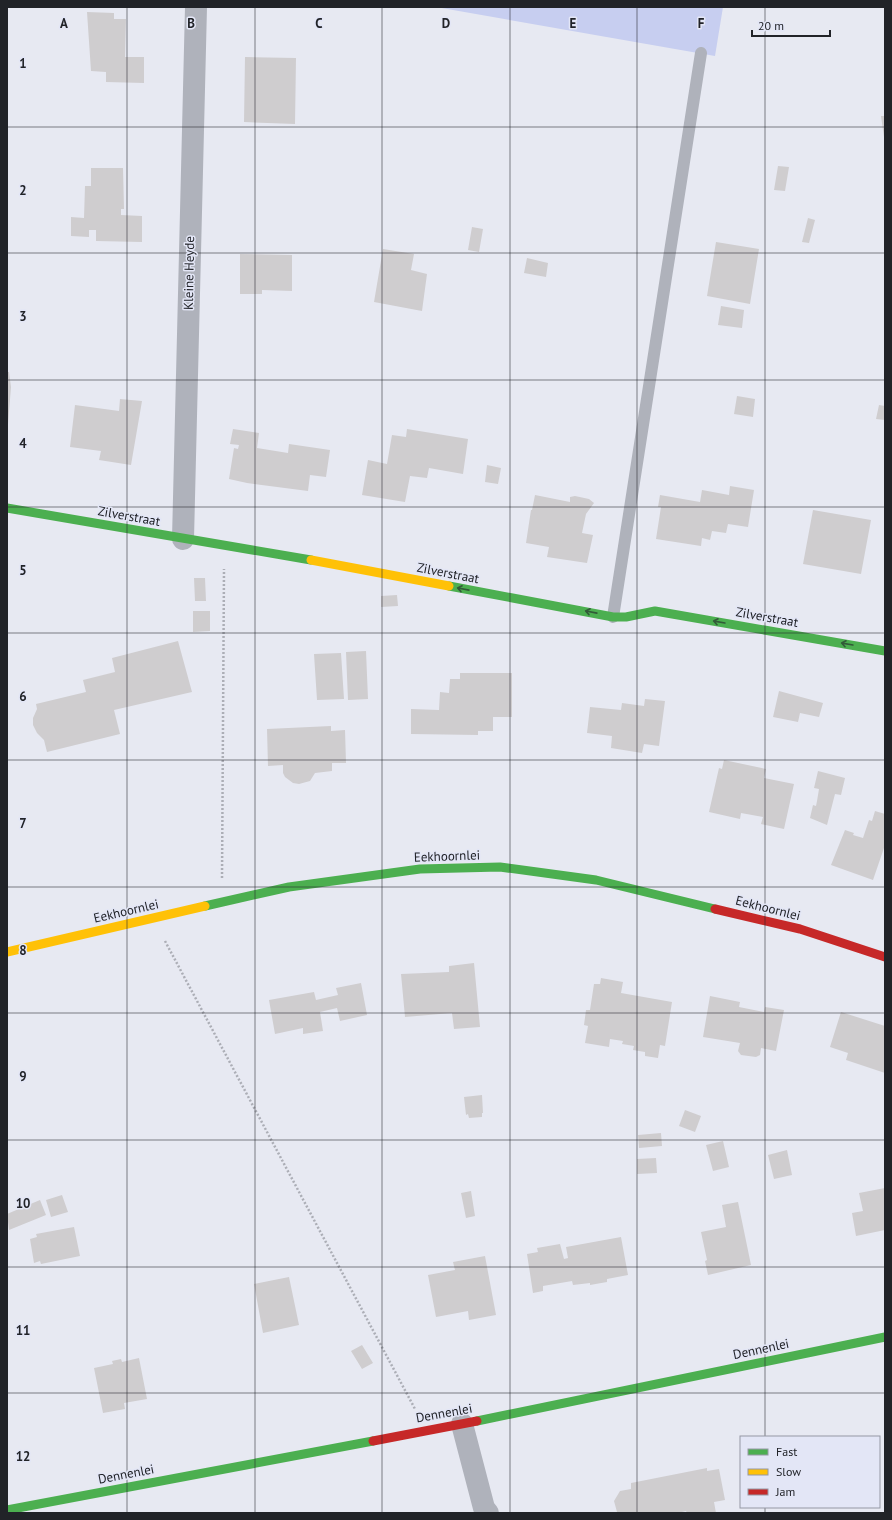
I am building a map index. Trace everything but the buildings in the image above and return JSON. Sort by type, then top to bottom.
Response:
[{"type":"street","name":"Kleine Heyde","points":[[183,539],[196,7]]},
{"type":"street","name":"Zilverstraat","points":[[7,508],[183,539],[224,544],[614,617],[626,618],[655,611],[885,651]]},
{"type":"street","name":"Eekhoornlei","points":[[7,952],[153,917],[289,887],[420,868],[500,867],[596,880],[800,929],[885,957]]},
{"type":"street","name":"Dennenlei","points":[[7,1510],[426,1429],[462,1424],[885,1337]]},
{"type":"street","points":[[462,1424],[484,1508],[488,1513]]},
{"type":"lane","points":[[614,617],[701,54]]},
{"type":"path","points":[[222,902],[224,544]]},
{"type":"path","points":[[153,917],[426,1429]]},
{"type":"shaded area","points":[[436,7],[723,7],[715,56]]},
{"type":"traffic: fast","points":[[7,508],[311,560]]},
{"type":"traffic: fast","points":[[449,586],[613,617],[626,617],[655,611],[885,651]]},
{"type":"traffic: fast","points":[[205,906],[289,887],[420,869],[500,867],[596,880],[715,909]]},
{"type":"traffic: fast","points":[[477,1421],[885,1337]]},
{"type":"traffic: fast","points":[[7,1510],[373,1441]]},
{"type":"traffic: slow","points":[[311,560],[449,586]]},
{"type":"traffic: slow","points":[[7,952],[205,906]]},
{"type":"traffic: jam","points":[[715,909],[800,929],[885,957]]},
{"type":"traffic: jam","points":[[373,1441],[477,1421]]}]
